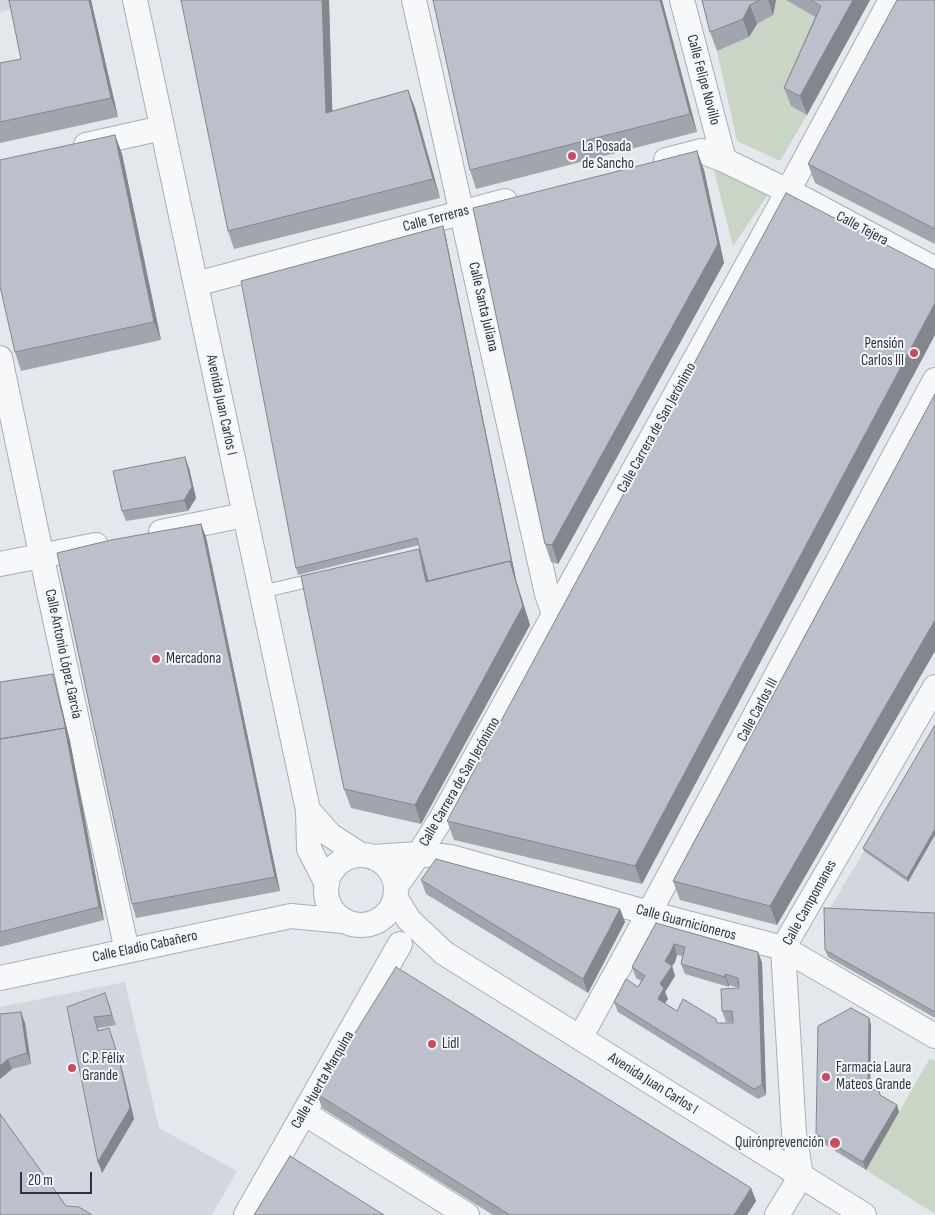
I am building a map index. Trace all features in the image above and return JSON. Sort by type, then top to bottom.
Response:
[{"type":"street","name":"Avenida Juan Carlos I","points":[[135,0],[308,810],[310,848],[327,890]]},
{"type":"street","name":"Calle Santa Juliana","points":[[414,0],[547,594],[554,614]]},
{"type":"street","name":"Calle Felipe Novillo","points":[[682,0],[724,160]]},
{"type":"street","name":"Calle Carrera de San Jerónimo","points":[[395,891],[442,819],[788,191],[891,0]]},
{"type":"street","points":[[64,149],[162,128]]},
{"type":"street","points":[[645,165],[701,151],[788,191]]},
{"type":"street","name":"Calle Tejera","points":[[788,191],[935,269]]},
{"type":"street","name":"Calle Terreras","points":[[196,284],[522,197]]},
{"type":"street","name":"Calle Antonio López García","points":[[0,358],[41,556],[128,951]]},
{"type":"street","name":"Calle Carlos III","points":[[580,1038],[935,380]]},
{"type":"street","points":[[144,535],[244,515]]},
{"type":"street","points":[[0,564],[116,541]]},
{"type":"street","name":"Calle Campomanes","points":[[801,1176],[794,1133],[783,948],[935,687]]},
{"type":"street","name":"Avenida Juan Carlos I","points":[[308,810],[330,835],[366,856]]},
{"type":"street","name":"Calle Carrera de San Jerónimo","points":[[366,856],[419,854]]},
{"type":"street","name":"Calle Guarnicioneros","points":[[419,854],[451,857],[648,913],[783,948],[935,1036]]},
{"type":"street","points":[[366,856],[381,862],[388,868],[393,876],[395,891],[391,908],[384,916],[375,922],[354,923],[336,914],[330,906],[327,890],[331,873],[339,864],[349,858],[366,856]]},
{"type":"street","name":"Calle Eladio Cabañero","points":[[291,916],[327,890]]},
{"type":"street","name":"Avenida Juan Carlos I","points":[[395,891],[409,920],[444,953],[864,1215]]},
{"type":"street","name":"Calle Eladio Cabañero","points":[[0,978],[291,916],[354,923]]},
{"type":"street","name":"Avenida Juan Carlos I","points":[[354,923],[378,936],[400,944],[444,953]]},
{"type":"street","name":"Calle Huerta Marquina","points":[[246,1215],[400,944]]},
{"type":"street","points":[[304,1113],[467,1215]]},
{"type":"street","points":[[777,1215],[801,1176]]},
{"type":"lane","points":[[261,592],[327,577]]},
{"type":"shaded area","points":[[0,0],[49,0],[0,12]]},
{"type":"shaded area","points":[[935,730],[935,920],[826,915],[864,851]]},
{"type":"shaded area","name":"C.P. Félix Grande","points":[[125,982],[159,1128],[237,1171],[212,1215],[0,1215],[0,1007]]},
{"type":"green space","points":[[776,0],[786,0],[827,24],[791,106],[807,115],[780,161],[737,141],[717,51],[749,37]]},
{"type":"green space","points":[[713,166],[769,193],[733,246]]},
{"type":"green space","points":[[930,1058],[935,1061],[935,1214],[866,1170]]},
{"type":"building","points":[[9,0],[89,0],[111,98],[0,122],[0,63],[21,59]]},
{"type":"building","points":[[181,0],[322,0],[326,113],[408,90],[433,179],[228,231]]},
{"type":"building","points":[[433,0],[660,0],[690,114],[470,170]]},
{"type":"building","points":[[702,0],[760,0],[750,5],[743,19],[710,32]]},
{"type":"building","points":[[811,0],[853,0],[800,96],[784,88],[821,6]]},
{"type":"building","points":[[897,0],[935,0],[935,229],[808,164]]},
{"type":"building","points":[[115,135],[154,322],[15,352],[0,286],[0,160]]},
{"type":"building","points":[[697,151],[718,244],[552,545],[545,544],[473,208]]},
{"type":"building","points":[[786,193],[935,270],[935,303],[635,866],[447,821]]},
{"type":"building","points":[[443,226],[514,573],[510,561],[428,581],[417,538],[296,568],[241,281]]},
{"type":"building","points":[[935,394],[935,620],[770,906],[673,881]]},
{"type":"building","points":[[185,457],[192,487],[184,500],[122,511],[113,471]]},
{"type":"building","name":"Mercadona","points":[[201,524],[275,877],[132,904],[57,553],[111,540]]},
{"type":"building","points":[[419,549],[426,582],[510,561],[523,606],[415,805],[344,789],[301,576]]},
{"type":"building","points":[[53,674],[67,734],[65,728],[0,739],[0,682]]},
{"type":"building","points":[[935,725],[935,829],[907,878],[863,848]]},
{"type":"building","points":[[65,728],[99,907],[0,932],[0,739]]},
{"type":"building","points":[[436,859],[620,909],[583,979],[421,880]]},
{"type":"building","points":[[824,908],[935,913],[935,1012],[825,950]]},
{"type":"building","points":[[656,923],[758,952],[762,1085],[754,1089],[614,1002],[626,979],[638,987],[645,976],[632,967]],"holes":[[[674,944],[685,947],[681,964],[725,977],[725,974],[738,978],[739,988],[721,989],[722,1011],[732,1011],[733,1023],[717,1023],[716,1019],[683,999],[677,1011],[658,999],[664,988],[660,984],[672,966],[665,961]]]},
{"type":"building","name":"Lidl","points":[[396,967],[751,1188],[734,1215],[510,1215],[317,1094]]},
{"type":"building","points":[[105,993],[112,1015],[94,1017],[98,1031],[109,1028],[116,1050],[102,1050],[104,1062],[120,1063],[130,1108],[98,1162],[67,1007]]},
{"type":"building","points":[[851,1008],[869,1018],[868,1089],[879,1090],[880,1095],[897,1105],[863,1162],[816,1134],[818,1026]]},
{"type":"building","points":[[21,1012],[27,1053],[8,1059],[0,1066],[0,1014]]},
{"type":"building","points":[[0,1114],[66,1206],[79,1207],[92,1215],[0,1214]]},
{"type":"building","points":[[290,1156],[384,1215],[254,1215]]},
{"type":"place","name":"La Posada de Sancho","points":[[572,156]]},
{"type":"place","name":"Pensión Carlos III","points":[[914,353]]},
{"type":"place","name":"Mercadona","points":[[156,659]]},
{"type":"place","name":"Lidl","points":[[432,1044]]},
{"type":"place","name":"C.P. Félix Grande","points":[[72,1068]]},
{"type":"place","name":"Farmacia Laura Mateos Grande","points":[[826,1077]]},
{"type":"place","name":"Quirónprevención","points":[[835,1143]]}]
